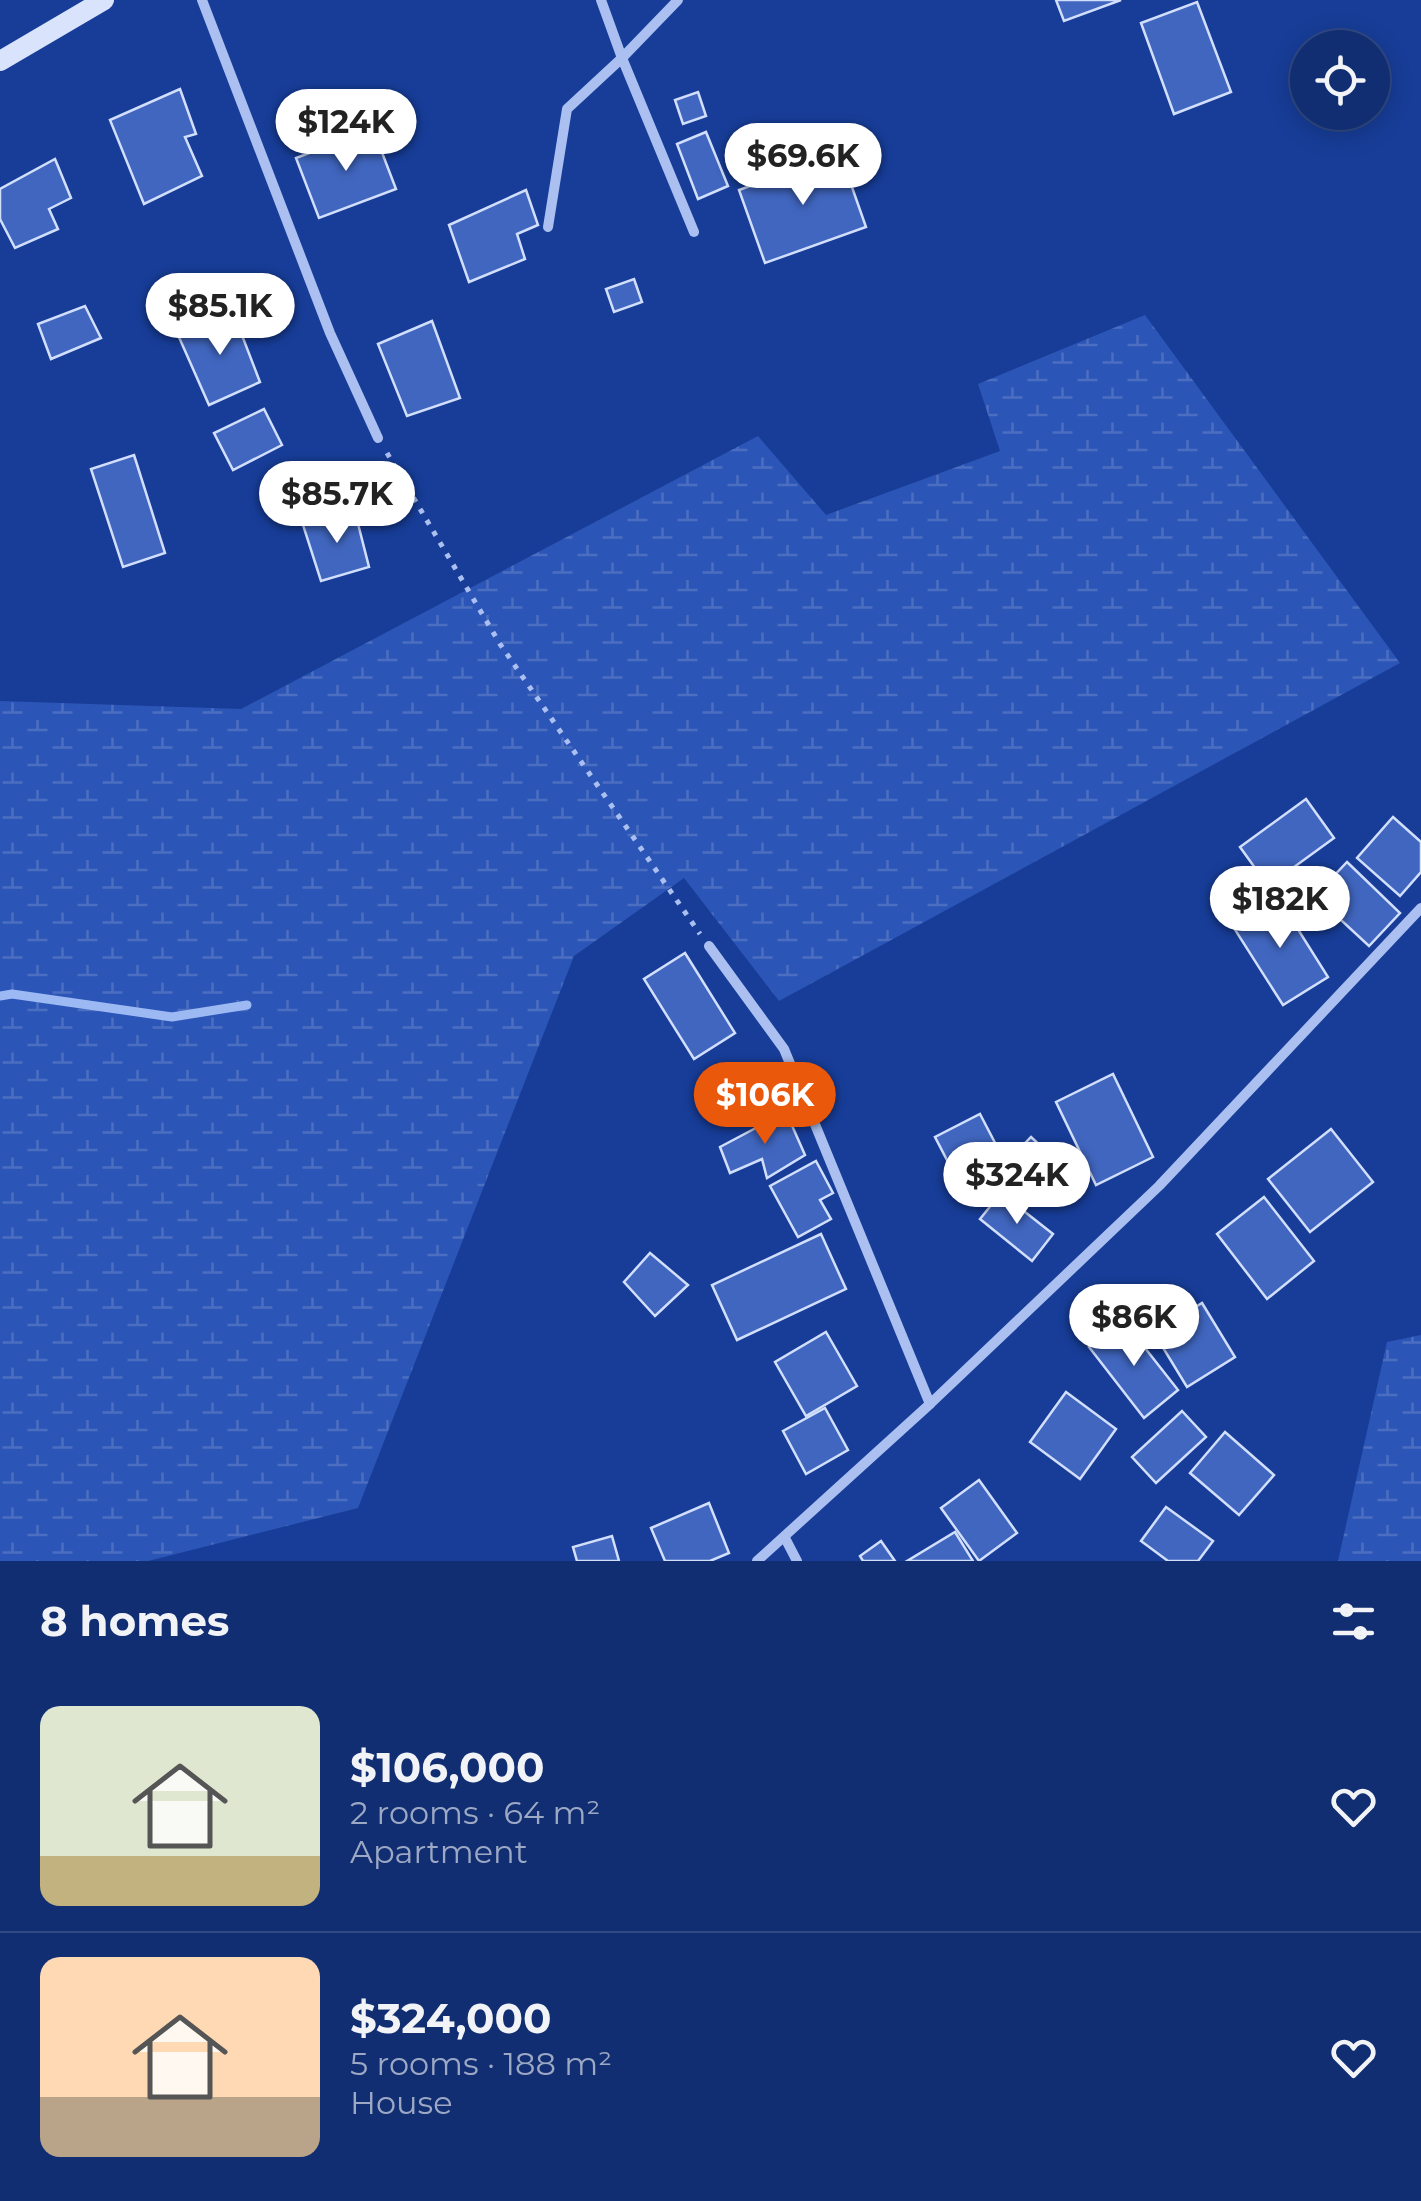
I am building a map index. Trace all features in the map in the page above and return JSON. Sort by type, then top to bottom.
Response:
[{"type":"street","points":[[0,61],[104,0]]},
{"type":"street","points":[[202,0],[330,332],[378,438]]},
{"type":"street","points":[[601,0],[694,232]]},
{"type":"street","points":[[548,227],[566,109],[678,0]]},
{"type":"street","points":[[757,1561],[930,1404],[1159,1186],[1421,908]]},
{"type":"street","points":[[709,946],[784,1049],[930,1404]]},
{"type":"street","points":[[785,1538],[797,1561]]},
{"type":"path","points":[[378,438],[500,644],[709,946]]},
{"type":"green space","points":[[1145,315],[1400,663],[779,1001],[684,878],[574,956],[358,1508],[148,1561],[0,1561],[0,701],[241,709],[758,436],[826,515],[1000,451],[978,384]]},
{"type":"green space","points":[[1421,1335],[1421,1561],[1338,1561],[1387,1342]]},
{"type":"building","points":[[1056,0],[1121,0],[1064,21]]},
{"type":"building","points":[[1197,2],[1231,92],[1174,114],[1141,23]]},
{"type":"building","points":[[180,89],[196,134],[185,137],[202,176],[144,204],[110,120]]},
{"type":"building","points":[[698,92],[706,116],[683,124],[675,100]]},
{"type":"building","points":[[373,129],[396,189],[319,218],[296,158]]},
{"type":"building","points":[[706,132],[728,186],[698,199],[677,144]]},
{"type":"building","points":[[840,153],[866,227],[765,263],[739,190]]},
{"type":"building","points":[[55,159],[71,198],[49,209],[58,229],[15,248],[0,219],[0,189]]},
{"type":"building","points":[[526,190],[538,225],[517,234],[525,259],[469,282],[449,225]]},
{"type":"building","points":[[634,279],[642,302],[614,312],[606,289]]},
{"type":"building","points":[[85,306],[101,338],[51,359],[38,324]]},
{"type":"building","points":[[233,312],[260,382],[209,405],[178,335]]},
{"type":"building","points":[[432,321],[460,398],[407,416],[378,344]]},
{"type":"building","points":[[264,409],[282,445],[233,470],[214,433]]},
{"type":"building","points":[[134,455],[165,553],[123,567],[91,469]]},
{"type":"building","points":[[355,512],[369,567],[321,581],[303,525]]},
{"type":"building","points":[[1306,799],[1334,838],[1268,886],[1240,847]]},
{"type":"building","points":[[1393,817],[1421,842],[1421,872],[1400,896],[1357,858]]},
{"type":"building","points":[[1347,862],[1400,913],[1369,946],[1315,896]]},
{"type":"building","points":[[1277,896],[1328,977],[1283,1005],[1232,925]]},
{"type":"building","points":[[685,953],[735,1033],[694,1059],[644,979]]},
{"type":"building","points":[[1113,1074],[1153,1157],[1096,1185],[1056,1102]]},
{"type":"building","points":[[786,1112],[805,1155],[767,1178],[762,1159],[730,1173],[720,1147]]},
{"type":"building","points":[[980,1114],[1005,1162],[960,1185],[935,1137]]},
{"type":"building","points":[[1331,1129],[1373,1182],[1310,1232],[1268,1179]]},
{"type":"building","points":[[1031,1137],[1059,1163],[1037,1186],[1009,1160]]},
{"type":"building","points":[[816,1161],[833,1193],[820,1200],[831,1219],[798,1237],[770,1186]]},
{"type":"building","points":[[1001,1193],[1053,1234],[1032,1261],[980,1219]]},
{"type":"building","points":[[1264,1197],[1314,1261],[1267,1299],[1217,1234]]},
{"type":"building","points":[[821,1234],[846,1289],[737,1340],[712,1285]]},
{"type":"building","points":[[650,1253],[688,1285],[655,1316],[624,1282]]},
{"type":"building","points":[[1202,1303],[1235,1357],[1187,1387],[1154,1333]]},
{"type":"building","points":[[1123,1320],[1178,1390],[1144,1418],[1089,1347]]},
{"type":"building","points":[[826,1332],[857,1386],[806,1416],[775,1362]]},
{"type":"building","points":[[1066,1392],[1116,1429],[1080,1479],[1030,1442]]},
{"type":"building","points":[[825,1408],[848,1450],[806,1474],[783,1431]]},
{"type":"building","points":[[1182,1411],[1206,1437],[1156,1483],[1132,1457]]},
{"type":"building","points":[[1225,1432],[1274,1475],[1239,1515],[1190,1473]]},
{"type":"building","points":[[979,1480],[1017,1533],[979,1561],[941,1508]]},
{"type":"building","points":[[709,1503],[729,1553],[710,1561],[665,1561],[651,1528]]},
{"type":"building","points":[[1166,1507],[1213,1541],[1198,1561],[1168,1561],[1141,1541]]},
{"type":"building","points":[[955,1532],[973,1561],[907,1561]]},
{"type":"building","points":[[612,1536],[619,1561],[577,1561],[573,1547]]},
{"type":"building","points":[[881,1541],[895,1561],[863,1561],[860,1556]]},
{"type":"waterway","points":[[0,996],[12,994],[172,1017],[247,1005]]}]
